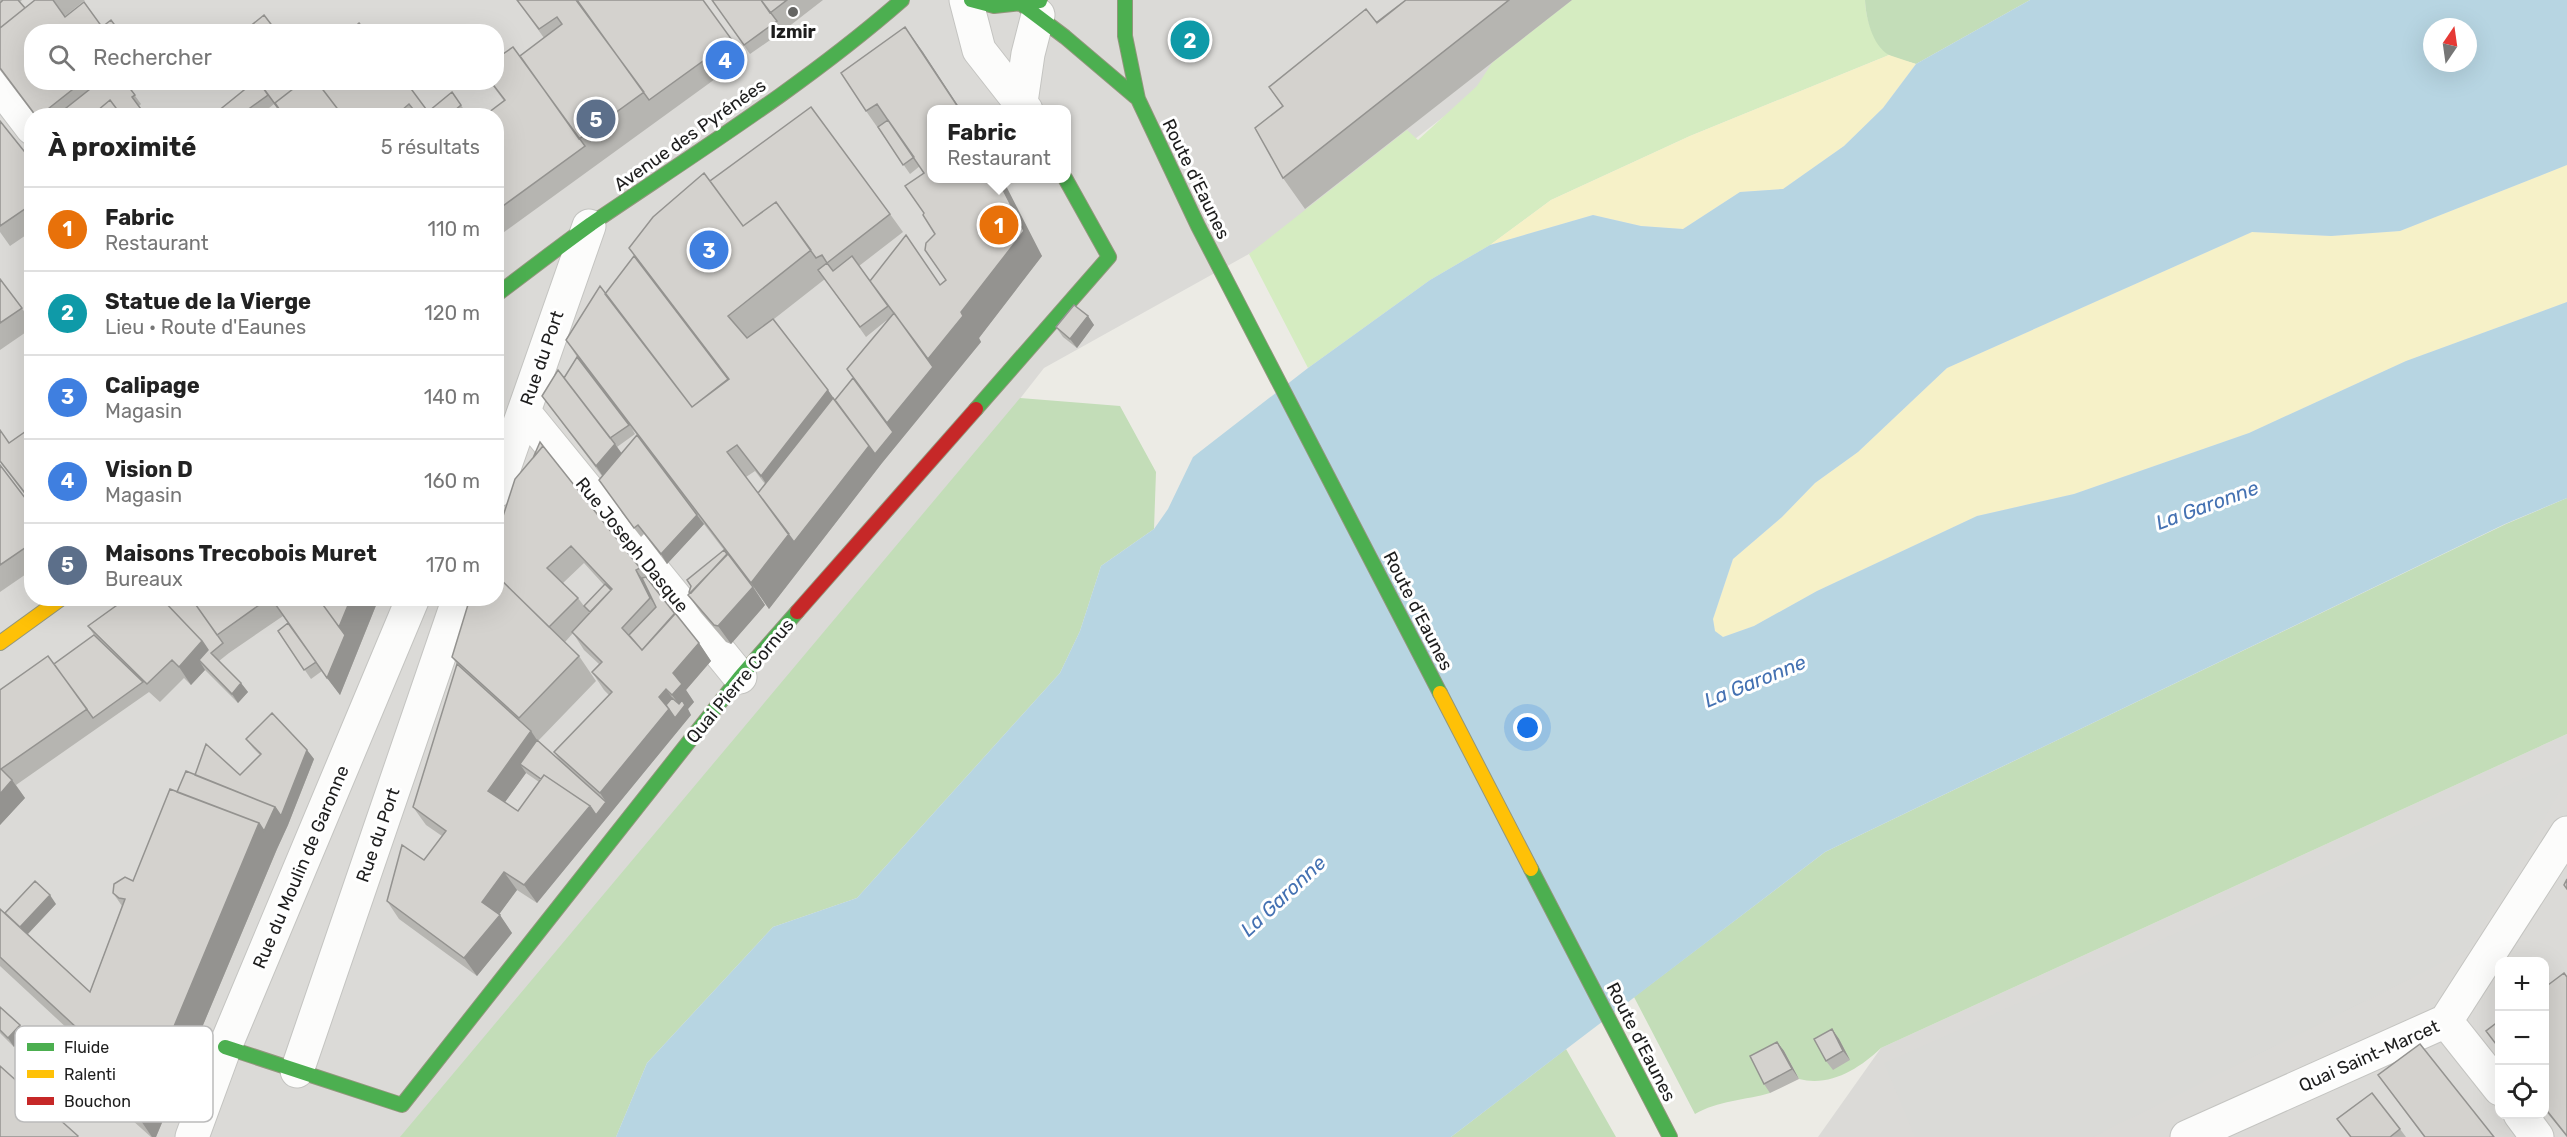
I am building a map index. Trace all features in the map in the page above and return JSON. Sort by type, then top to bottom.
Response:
[{"type":"main road","name":"Avenue des Pyrénées","points":[[504,289],[588,226],[739,125],[863,34],[902,0]]},
{"type":"main road","points":[[971,0],[994,6],[1035,6]]},
{"type":"main road","name":"Route d'Eaunes","points":[[1125,0],[1125,36],[1138,99],[1198,226],[1670,1137]]},
{"type":"main road","name":"Route d'Eaunes","points":[[1035,6],[1138,99]]},
{"type":"main road","name":"Quai Pierre Cornus","points":[[297,1071],[402,1105],[740,677],[1109,257],[1068,183]]},
{"type":"main road","points":[[0,643],[51,606]]},
{"type":"main road","points":[[225,1047],[297,1071]]},
{"type":"street","points":[[966,0],[979,50],[1023,105]]},
{"type":"street","points":[[1024,105],[1035,6]]},
{"type":"street","points":[[0,86],[24,118]]},
{"type":"street","name":"Rue du Port","points":[[504,468],[588,226]]},
{"type":"street","name":"Rue Joseph Dasque","points":[[524,412],[740,677]]},
{"type":"street","name":"Rue du Moulin de Garonne","points":[[213,1080],[409,606]]},
{"type":"street","name":"Rue du Port","points":[[297,1071],[456,606]]},
{"type":"street","name":"Quai Saint-Marcet","points":[[2187,1137],[2446,1022],[2567,833]]},
{"type":"street","points":[[2446,1022],[2495,1084]]},
{"type":"street","points":[[2524,1119],[2537,1137]]},
{"type":"street","name":"Rue du Moulin de Garonne","points":[[192,1137],[198,1122]]},
{"type":"shaded area","points":[[0,0],[1595,0],[1310,220],[1044,368],[661,857],[406,1137],[0,1137]]},
{"type":"shaded area","points":[[2567,734],[2567,1137],[1818,1137],[1881,1048]]},
{"type":"shaded area","points":[[2567,759],[2567,779],[2468,950],[2093,1137],[1915,1137],[1884,1063]]},
{"type":"green space","points":[[1572,0],[1865,0],[1871,30],[1889,55],[1690,136],[1551,200],[1490,245],[1430,280],[1308,368],[1249,254],[1407,130],[1418,140],[1477,86],[1492,63]]},
{"type":"green space","points":[[1865,0],[2030,0],[1916,64],[1892,57],[1878,45],[1869,23]]},
{"type":"green space","points":[[1020,398],[1120,406],[1156,472],[1154,529],[1101,566],[1080,631],[1060,673],[857,898],[773,927],[647,1063],[616,1137],[400,1137]]},
{"type":"green space","points":[[2567,498],[2567,734],[1881,1048],[1863,1063],[1843,1074],[1822,1080],[1799,1079],[1784,1051],[1770,1093],[1722,1103],[1695,1114],[1634,997],[1825,852],[2506,524]]},
{"type":"green space","points":[[1566,1049],[1616,1137],[1451,1137]]},
{"type":"sand","points":[[1889,55],[1916,64],[1883,108],[1844,146],[1783,189],[1740,192],[1683,229],[1641,226],[1593,215],[1490,245],[1551,200],[1690,136]]},
{"type":"sand","points":[[2567,165],[2567,302],[2406,361],[2249,433],[2074,494],[1977,516],[1817,591],[1754,626],[1723,637],[1715,632],[1713,619],[1733,559],[1782,517],[1815,483],[1858,452],[1947,368],[2252,232],[2331,236],[2400,231]]},
{"type":"water","name":"La Garonne","points":[[2030,0],[2567,0],[2567,165],[2400,231],[2331,236],[2252,232],[1947,368],[1858,452],[1815,483],[1782,517],[1733,559],[1713,619],[1715,631],[1723,637],[1754,626],[1817,591],[1977,516],[2074,494],[2249,433],[2406,361],[2567,302],[2567,498],[2505,524],[1825,852],[1451,1137],[616,1137],[647,1063],[773,927],[857,898],[1060,673],[1080,631],[1101,566],[1154,529],[1168,509],[1193,457],[1308,368],[1430,280],[1490,245],[1593,215],[1641,226],[1683,229],[1740,192],[1783,189],[1844,146],[1883,108],[1916,64]]},
{"type":"building","points":[[3,0],[18,0],[25,8],[0,28],[0,3]]},
{"type":"building","points":[[35,0],[53,0],[65,17],[84,2],[100,24],[24,24],[24,90],[72,90],[49,108],[30,108],[0,68],[0,28]]},
{"type":"building","points":[[517,0],[576,0],[644,92],[579,139],[520,56],[562,24],[557,17],[539,29]]},
{"type":"building","points":[[577,0],[703,0],[732,40],[649,100]]},
{"type":"building","points":[[712,0],[761,0],[777,21],[744,45]]},
{"type":"building","points":[[761,0],[787,0],[770,13]]},
{"type":"building","points":[[1406,0],[1509,0],[1283,178],[1255,128],[1283,106],[1269,87],[1366,9],[1377,23]]},
{"type":"building","points":[[264,15],[271,24],[253,24]]},
{"type":"building","points":[[905,27],[957,105],[927,105],[927,183],[1000,183],[1024,231],[961,312],[963,316],[928,359],[870,281],[906,235],[940,285],[946,280],[925,250],[926,243],[935,234],[923,215],[924,213],[905,186],[924,173],[877,104],[866,111],[841,73]]},
{"type":"building","points":[[513,47],[585,146],[504,205],[504,108],[494,108],[505,100],[497,90],[504,90],[504,53]]},
{"type":"building","points":[[89,90],[131,90],[135,95],[132,97],[140,108],[116,108],[110,100],[100,108],[66,108]]},
{"type":"building","points":[[244,90],[265,90],[268,95],[250,108],[222,108]]},
{"type":"building","points":[[265,90],[292,90],[275,103],[278,108]]},
{"type":"building","points":[[292,90],[323,90],[337,108],[278,108],[275,103]]},
{"type":"building","points":[[323,90],[412,90],[425,108],[412,108],[409,104],[404,108],[337,108]]},
{"type":"building","points":[[452,92],[461,105],[457,108],[433,108]]},
{"type":"building","points":[[110,100],[116,108],[100,108]]},
{"type":"building","points":[[811,107],[890,214],[827,263],[822,255],[816,258],[776,202],[743,226],[710,181]]},
{"type":"building","points":[[888,120],[914,157],[903,165],[878,127]]},
{"type":"building","points":[[0,121],[24,151],[24,210],[0,226]]},
{"type":"building","points":[[704,173],[743,226],[776,202],[811,250],[728,316],[747,338],[773,319],[828,390],[761,476],[737,445],[727,452],[789,534],[751,583],[566,340],[600,286],[692,407],[729,379],[629,248],[653,217]]},
{"type":"building","points":[[634,256],[728,379],[692,407],[605,294]]},
{"type":"building","points":[[852,256],[888,306],[860,327],[818,270],[827,263],[833,271]]},
{"type":"building","points":[[0,279],[22,308],[0,323]]},
{"type":"building","points":[[1074,305],[1088,316],[1070,339],[1056,327]]},
{"type":"building","points":[[894,313],[933,367],[887,423],[847,369]]},
{"type":"building","points":[[577,357],[629,425],[610,438],[564,378]]},
{"type":"building","points":[[558,370],[615,444],[596,466],[542,396]]},
{"type":"building","points":[[853,378],[893,432],[875,454],[835,400]]},
{"type":"building","points":[[833,398],[869,446],[794,542],[758,493]]},
{"type":"building","points":[[0,430],[9,443],[24,433],[24,492],[0,461]]},
{"type":"building","points":[[637,435],[697,515],[661,554],[638,525],[634,528],[599,480]]},
{"type":"building","points":[[540,442],[543,446],[533,458]]},
{"type":"building","points":[[543,446],[640,568],[636,570],[650,598],[622,628],[642,650],[675,613],[699,643],[673,673],[682,684],[672,695],[666,689],[659,697],[669,709],[600,793],[554,752],[612,692],[592,672],[602,662],[572,632],[612,589],[571,546],[547,568],[578,598],[549,627],[504,583],[504,513],[515,479]]},
{"type":"building","points":[[0,465],[24,496],[24,548],[0,565]]},
{"type":"building","points":[[724,550],[727,554],[691,593],[689,592],[691,586],[687,580]]},
{"type":"building","points":[[728,554],[753,587],[718,626],[714,625],[688,595]]},
{"type":"building","points":[[646,577],[675,614],[642,650],[629,635],[656,607],[642,578]]},
{"type":"building","points":[[504,583],[579,656],[519,718],[452,657],[468,606],[504,606]]},
{"type":"building","points":[[605,584],[611,590],[590,612],[584,606]]},
{"type":"building","points":[[116,606],[169,606],[202,641],[179,667],[172,660],[147,684],[88,626]]},
{"type":"building","points":[[169,606],[197,606],[223,643],[211,653],[241,683],[232,694],[199,660],[208,650]]},
{"type":"building","points":[[197,606],[258,606],[217,635]]},
{"type":"building","points":[[277,606],[324,606],[345,635],[327,678]]},
{"type":"building","points":[[324,606],[348,606],[339,627]]},
{"type":"building","points":[[288,623],[316,662],[304,670],[278,631]]},
{"type":"building","points":[[94,635],[143,682],[93,718],[54,664]]},
{"type":"building","points":[[48,656],[87,709],[1,769],[12,780],[0,794],[0,690]]},
{"type":"building","points":[[457,664],[531,731],[488,791],[518,811],[544,775],[590,806],[524,885],[504,872],[482,902],[500,915],[464,958],[387,901],[402,845],[424,860],[446,831],[413,807]]},
{"type":"building","points":[[672,698],[679,704],[682,700],[685,705],[675,718],[666,705]]},
{"type":"building","points":[[272,713],[307,750],[281,816],[275,807],[195,775],[206,744],[240,775],[261,754],[246,739]]},
{"type":"building","points":[[537,740],[606,802],[596,815],[590,806],[544,775],[541,779],[520,764]]},
{"type":"building","points":[[186,771],[275,807],[264,831],[259,823],[177,792]]},
{"type":"building","points":[[170,789],[259,823],[174,1026],[75,1026],[0,957],[0,909],[90,992],[125,899],[113,893],[114,884],[125,877],[133,881]]},
{"type":"building","points":[[35,881],[50,895],[20,927],[5,913]]},
{"type":"building","points":[[2564,973],[2567,977],[2567,1136],[2549,1113],[2549,984]]},
{"type":"building","points":[[0,1007],[20,1025],[15,1026],[15,1030],[8,1038],[0,1030]]},
{"type":"building","points":[[2495,1024],[2495,1043],[2486,1031]]},
{"type":"building","points":[[1832,1029],[1843,1051],[1826,1061],[1814,1039]]},
{"type":"building","points":[[1777,1042],[1792,1069],[1764,1084],[1750,1056]]},
{"type":"building","points":[[2420,1044],[2494,1137],[2425,1137],[2378,1075]]},
{"type":"building","points":[[0,1066],[15,1079],[15,1122],[62,1122],[78,1136],[77,1137],[0,1137]]},
{"type":"building","points":[[2372,1093],[2400,1129],[2390,1137],[2351,1137],[2337,1119]]},
{"type":"traffic: fast","points":[[504,289],[591,224],[789,89],[902,0]]},
{"type":"traffic: fast","points":[[971,0],[994,6],[1040,1]]},
{"type":"traffic: fast","points":[[1125,0],[1125,36],[1138,99],[1198,226],[1440,693]]},
{"type":"traffic: fast","points":[[1020,3],[1065,37],[1138,99]]},
{"type":"traffic: fast","points":[[976,409],[1109,257],[1068,183]]},
{"type":"traffic: fast","points":[[225,1047],[402,1105],[740,677],[797,612]]},
{"type":"traffic: fast","points":[[1531,869],[1670,1137]]},
{"type":"traffic: slow","points":[[0,643],[51,606]]},
{"type":"traffic: slow","points":[[1440,693],[1531,869]]},
{"type":"traffic: jam","points":[[797,612],[976,409]]},
{"type":"place","name":"Izmir","points":[[793,12]]},
{"type":"place","name":"Statue de la Vierge","points":[[1190,40]]},
{"type":"place","name":"Vision D","points":[[725,60]]},
{"type":"place","name":"Maisons Trecobois Muret","points":[[596,119]]},
{"type":"place","name":"Fabric","points":[[999,225]]},
{"type":"place","name":"Calipage","points":[[709,250]]}]
